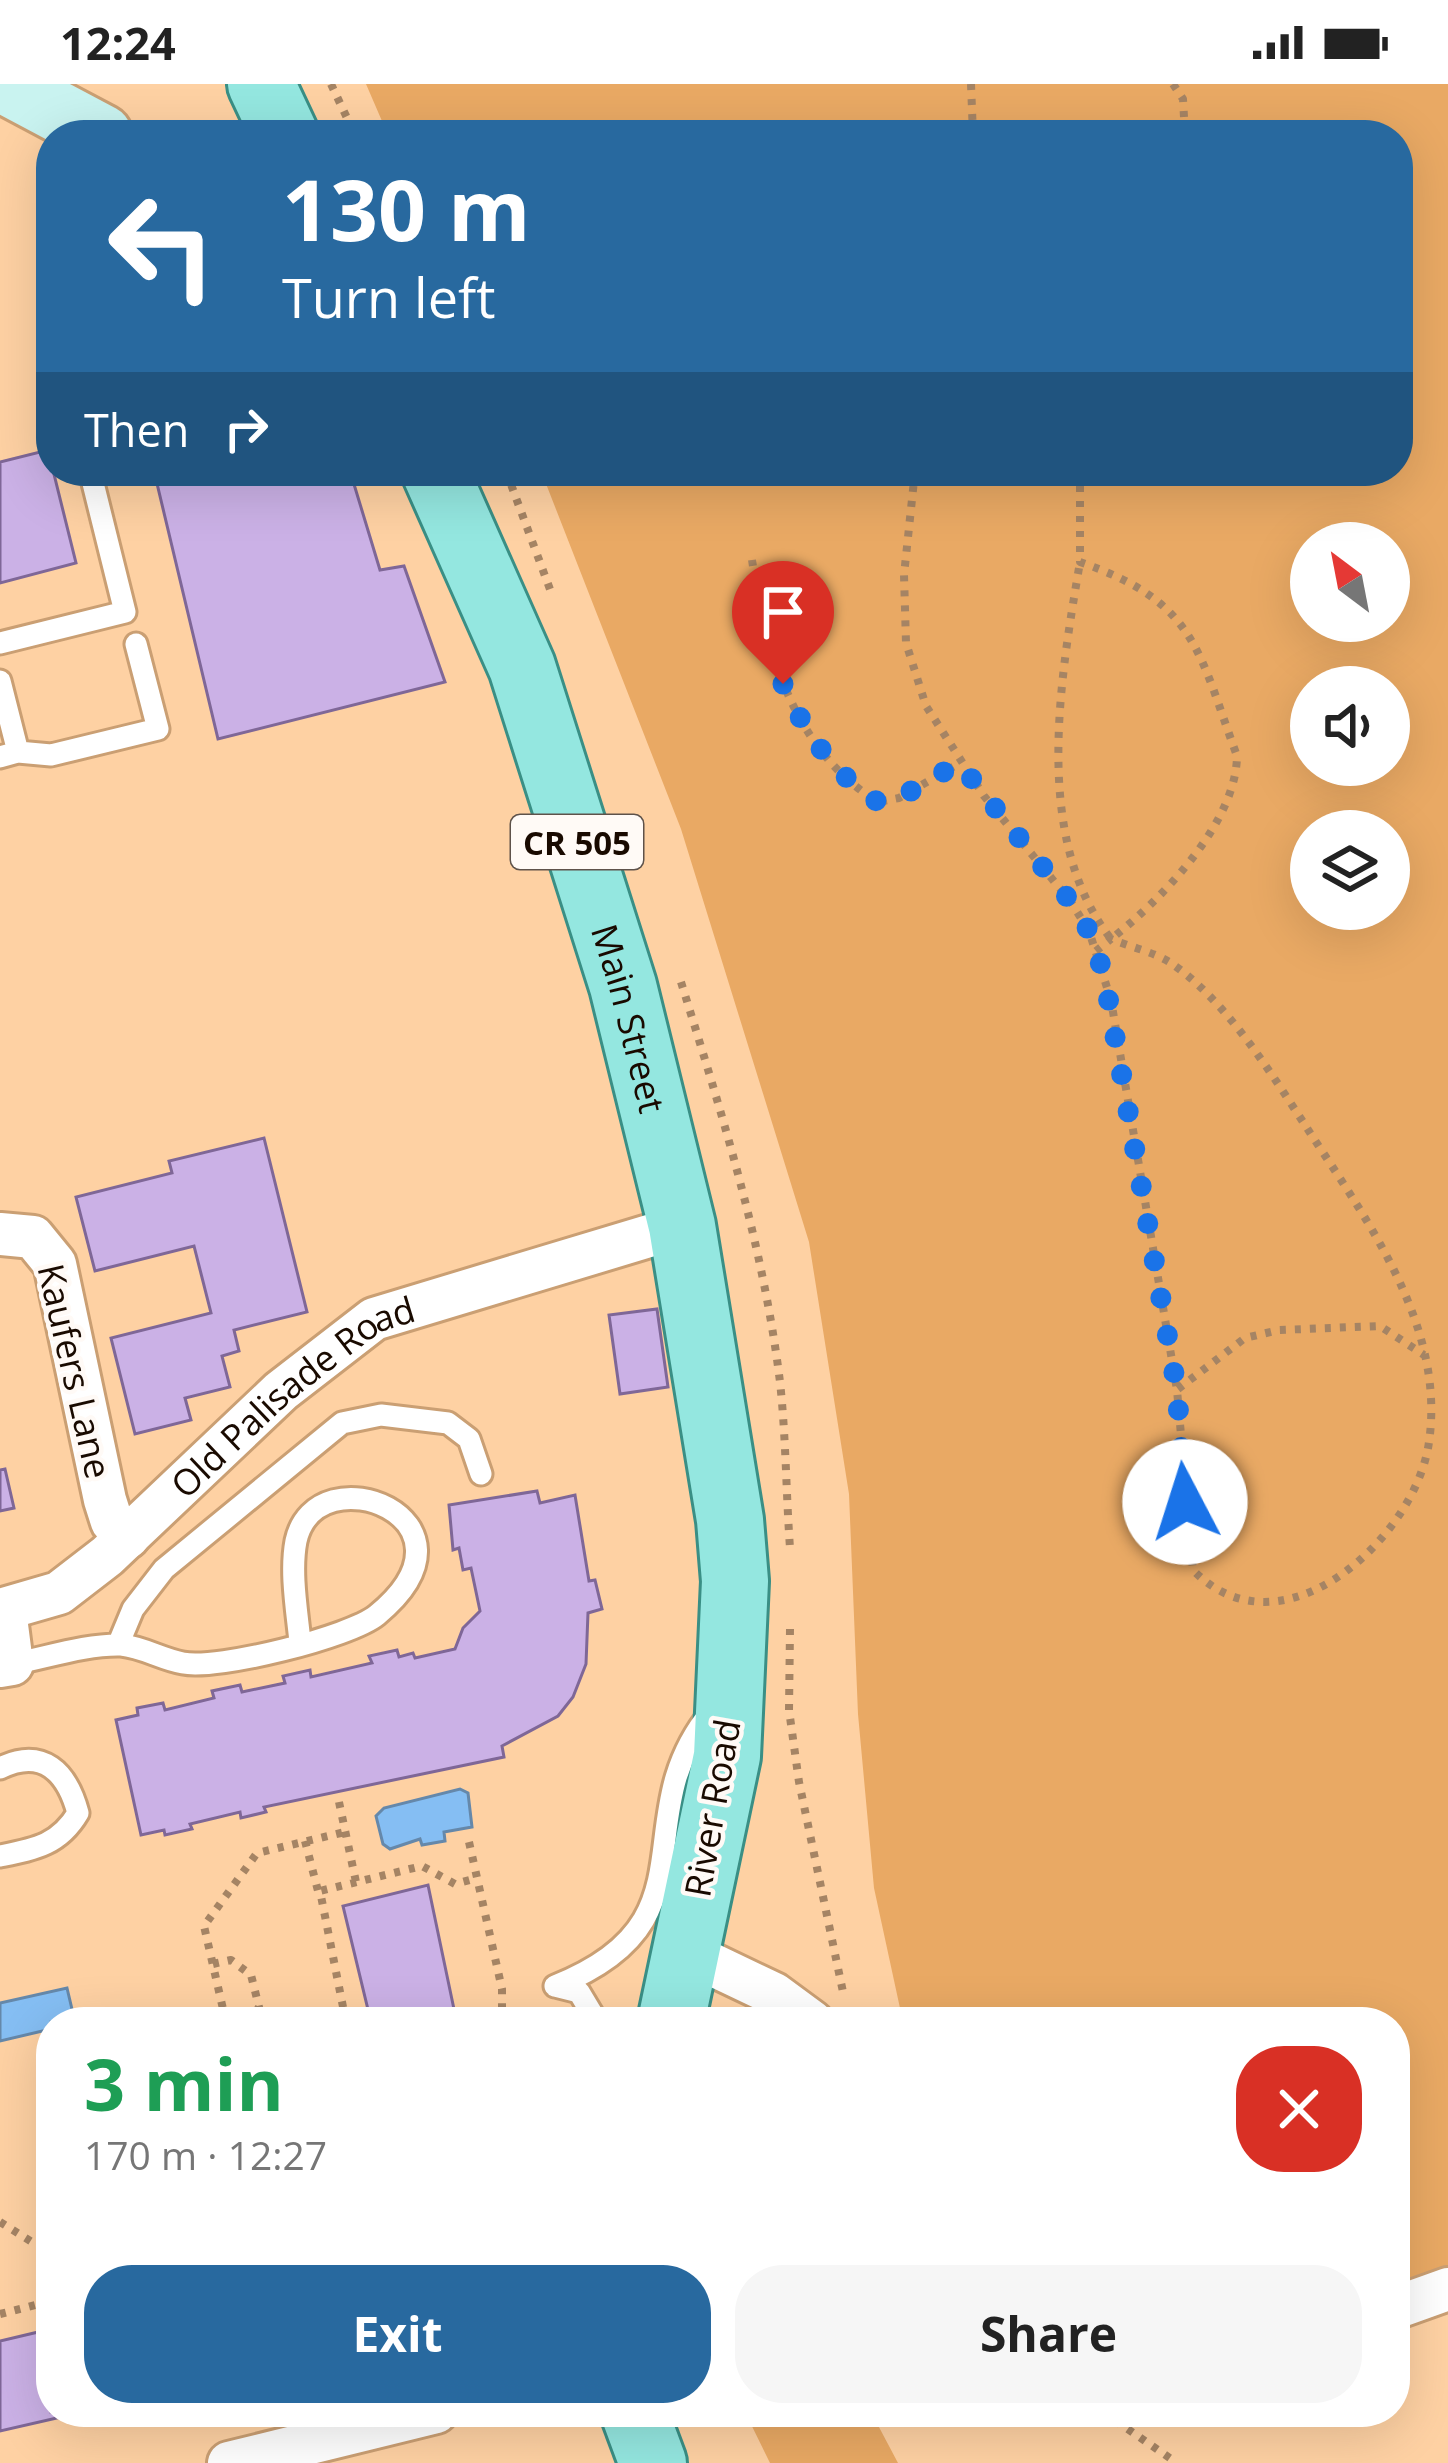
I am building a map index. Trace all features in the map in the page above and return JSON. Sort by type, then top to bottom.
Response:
[{"type":"main road","points":[[6,84],[74,120]]},
{"type":"main road","points":[[261,84],[278,120]]},
{"type":"main road","name":"Main Street","points":[[442,486],[522,667],[623,986],[682,1226],[730,1520]]},
{"type":"main road","name":"River Road","points":[[673,2007],[727,1756],[735,1581],[730,1520]]},
{"type":"main road","points":[[640,2427],[653,2463]]},
{"type":"street","name":"Old Palisade Road","points":[[6,1665],[2,1610],[59,1593],[128,1538],[280,1391],[374,1319],[682,1226]]},
{"type":"street","name":"Kaufers Lane","points":[[0,1234],[33,1238],[55,1264],[105,1500],[112,1522],[128,1538]]},
{"type":"street","points":[[686,1952],[792,2007]]},
{"type":"street","points":[[1410,2302],[1448,2288]]},
{"type":"street","points":[[229,2463],[369,2427]]},
{"type":"lane","points":[[0,643],[125,612],[94,486]]},
{"type":"lane","points":[[0,681],[9,754],[51,755],[158,728],[136,644]]},
{"type":"lane","points":[[118,1645],[133,1609],[164,1569],[341,1423],[381,1415],[448,1423],[469,1439],[481,1474]]},
{"type":"lane","points":[[6,1665],[118,1645],[199,1663],[300,1642],[366,1624],[406,1591],[416,1541],[394,1507],[362,1498],[332,1500],[313,1512],[296,1539],[300,1642]]},
{"type":"lane","points":[[588,2007],[579,1992],[555,1986],[601,1966],[646,1922],[659,1893],[678,1767],[690,1738],[730,1688]]},
{"type":"lane","points":[[0,1768],[23,1756],[42,1761],[70,1785],[78,1814],[67,1832],[46,1846],[0,1856]]},
{"type":"path","points":[[331,84],[348,120]]},
{"type":"path","points":[[970,84],[972,120]]},
{"type":"path","points":[[1173,84],[1184,99],[1185,120]]},
{"type":"path","points":[[913,486],[904,575],[906,643],[926,706],[959,763],[1078,913],[1096,951],[1118,1034],[1177,1390],[1193,1570],[1213,1591],[1243,1604],[1277,1604],[1316,1591],[1345,1573],[1417,1486],[1430,1442],[1425,1356],[1394,1271],[1354,1198],[1275,1079],[1232,1025],[1170,963],[1111,939],[1088,906],[1058,804],[1070,619],[1080,562],[1080,486]]},
{"type":"path","points":[[752,560],[772,661],[793,707],[850,785],[878,802],[899,798],[959,763]]},
{"type":"path","points":[[1080,562],[1110,572],[1177,614],[1237,756],[1237,777],[1202,846],[1159,897],[1096,951]]},
{"type":"path","points":[[1078,913],[1088,906]]},
{"type":"path","points":[[1177,1390],[1245,1338],[1279,1330],[1380,1326],[1425,1356]]},
{"type":"path","points":[[339,1802],[356,1882]]},
{"type":"path","points":[[223,2007],[204,1926],[256,1852],[345,1832]]},
{"type":"path","points":[[305,1841],[343,2007]]},
{"type":"path","points":[[469,1842],[502,2007]]},
{"type":"path","points":[[320,1891],[422,1866],[455,1884],[476,1878]]},
{"type":"path","points":[[213,1964],[231,1960],[251,1975],[260,2007]]},
{"type":"path","points":[[0,2222],[36,2245]]},
{"type":"path","points":[[0,2314],[36,2305]]},
{"type":"path","points":[[1125,2427],[1177,2463]]},
{"type":"shaded area","points":[[366,84],[1448,84],[1448,2306],[1410,2319],[1410,2007],[900,2007],[874,1888],[858,1714],[849,1494],[809,1242],[681,829],[547,486],[1413,486],[1413,120],[382,120]]},
{"type":"shaded area","points":[[752,2427],[879,2427],[898,2463],[770,2463]]},
{"type":"water","points":[[460,1789],[468,1793],[472,1827],[444,1832],[445,1841],[422,1845],[420,1839],[390,1849],[383,1844],[376,1816],[384,1808]]},
{"type":"water","points":[[67,1988],[71,2007],[36,2007],[36,2033],[0,2041],[0,2003]]},
{"type":"building","points":[[36,453],[36,486],[57,486],[76,563],[0,583],[0,462]]},
{"type":"building","points":[[158,486],[355,486],[380,570],[404,566],[445,682],[218,739]]},
{"type":"building","points":[[264,1138],[307,1312],[234,1330],[239,1351],[222,1356],[230,1387],[185,1398],[191,1420],[135,1434],[111,1338],[211,1313],[194,1246],[95,1271],[76,1197],[172,1173],[169,1161]]},
{"type":"building","points":[[657,1309],[668,1387],[620,1394],[609,1315]]},
{"type":"building","points":[[5,1469],[14,1508],[0,1511],[0,1470]]},
{"type":"building","points":[[537,1491],[540,1503],[575,1495],[589,1581],[595,1580],[602,1609],[588,1613],[586,1664],[573,1697],[558,1716],[502,1746],[504,1757],[264,1807],[266,1812],[241,1818],[240,1812],[165,1835],[164,1830],[141,1835],[116,1720],[138,1715],[137,1708],[163,1703],[165,1710],[214,1698],[212,1691],[240,1685],[242,1692],[285,1683],[283,1676],[310,1670],[311,1677],[372,1663],[369,1656],[397,1650],[399,1657],[413,1653],[415,1658],[455,1649],[463,1628],[480,1611],[471,1568],[463,1570],[459,1548],[453,1550],[449,1505]]},
{"type":"building","points":[[428,1885],[454,2007],[367,2007],[343,1906]]},
{"type":"building","points":[[36,2333],[36,2423],[0,2431],[0,2341]]},
{"type":"route","points":[[783,684],[832,764],[850,785],[878,802],[899,798],[959,763],[1089,931],[1118,1034],[1177,1390],[1185,1502]]}]
